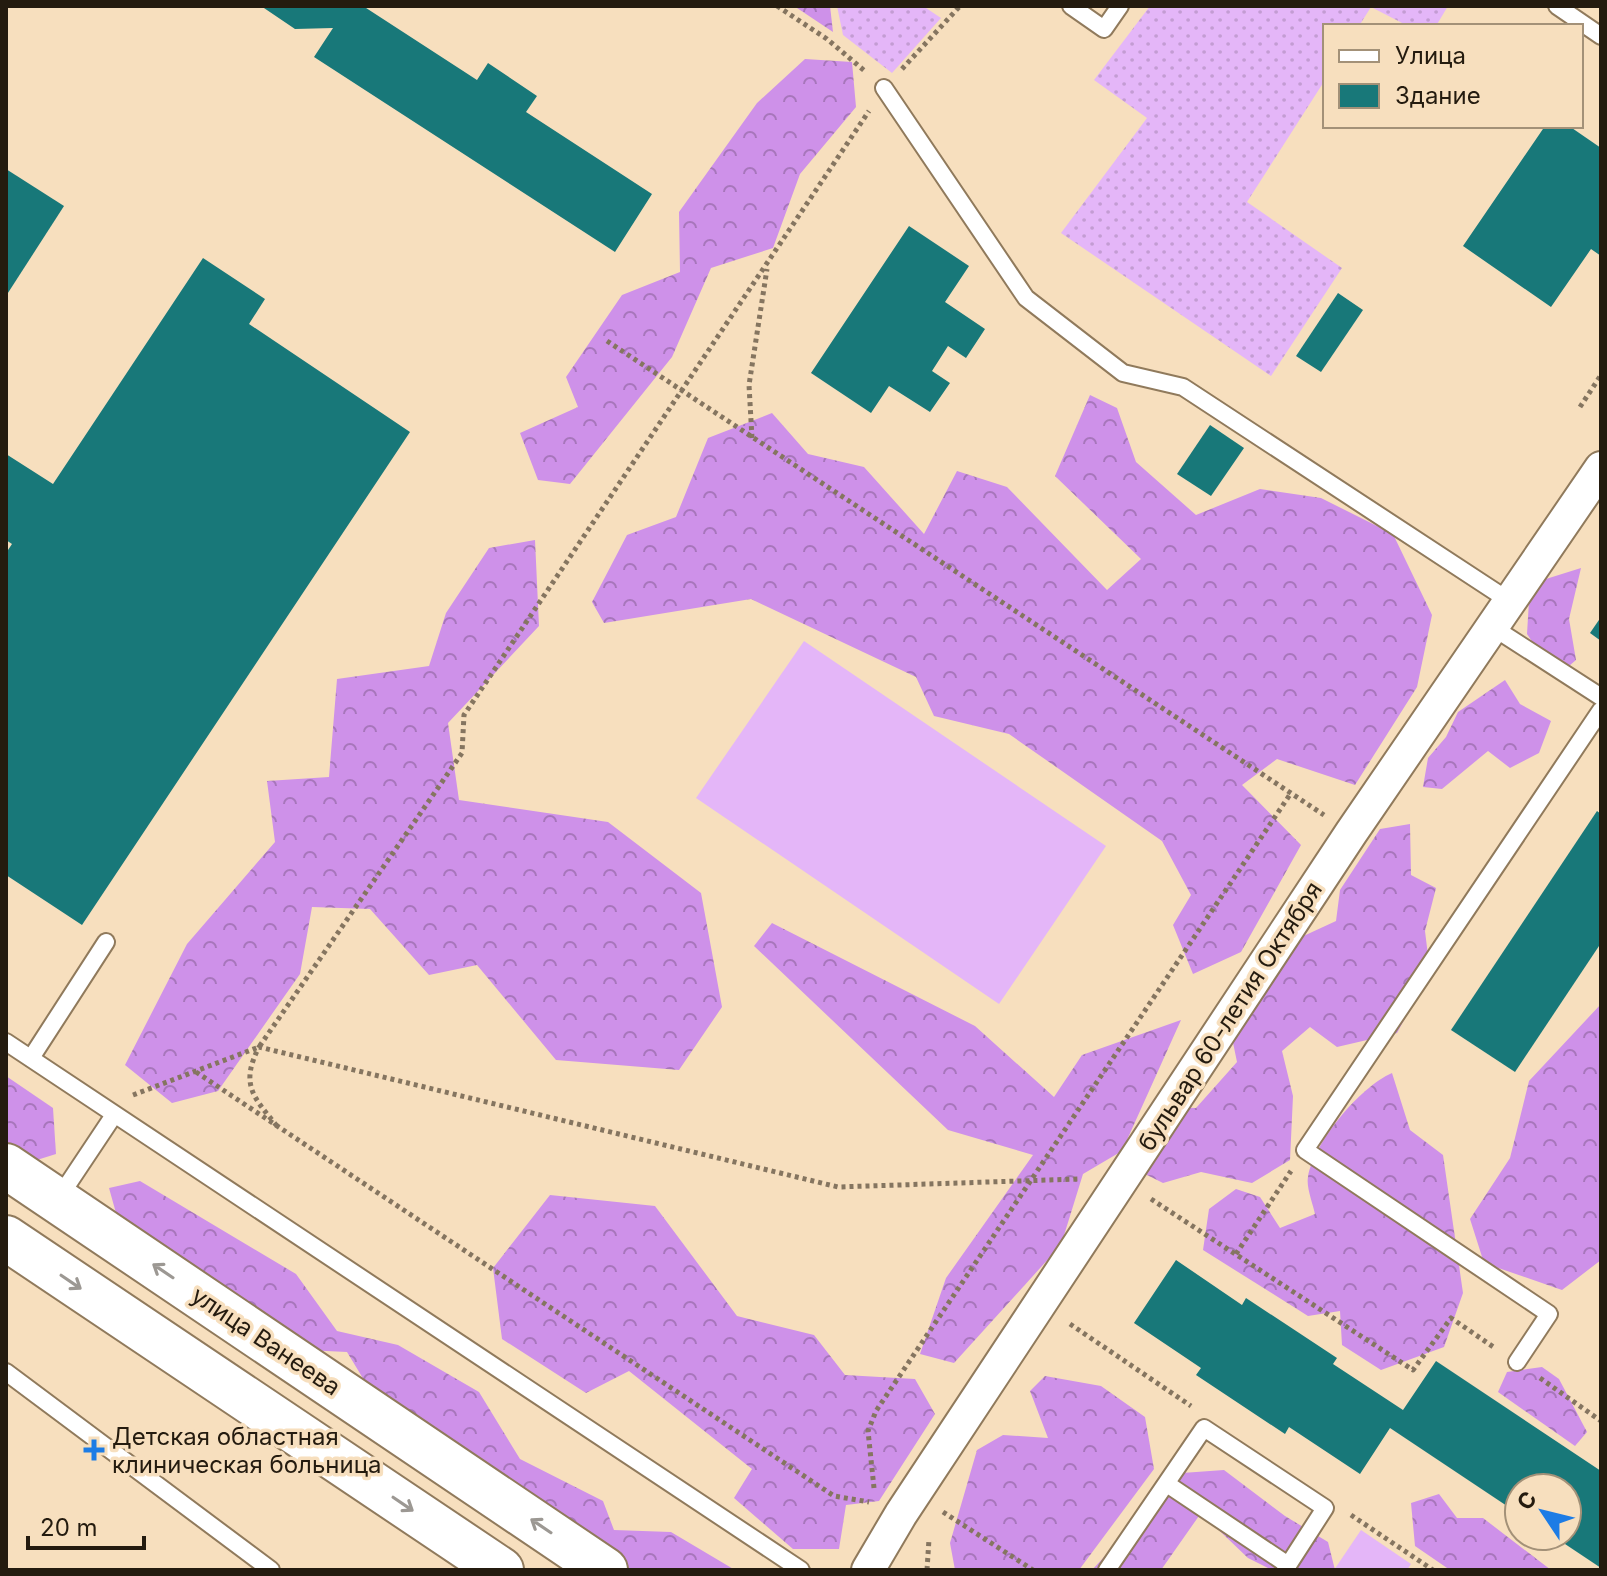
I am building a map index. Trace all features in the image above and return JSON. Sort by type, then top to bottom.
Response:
[{"type":"main road","name":"улица Ванеева","points":[[6,1166],[605,1570]]},
{"type":"main road","points":[[6,1238],[501,1570]]},
{"type":"street","name":"бульвар 60-летия Октября","points":[[868,1570],[908,1504],[1133,1185],[1351,833],[1601,468]]},
{"type":"lane","points":[[1071,6],[1104,29],[1120,6]]},
{"type":"lane","points":[[1557,6],[1601,36]]},
{"type":"lane","points":[[884,88],[1026,298],[1123,373],[1183,387],[1502,615],[1601,697]]},
{"type":"lane","points":[[1517,1362],[1549,1314],[1305,1150],[1601,710]]},
{"type":"lane","points":[[31,1058],[106,942]]},
{"type":"lane","points":[[6,1042],[801,1570]]},
{"type":"lane","points":[[57,1200],[108,1110]]},
{"type":"lane","points":[[6,1372],[271,1570]]},
{"type":"lane","points":[[1107,1570],[1204,1428],[1325,1508],[1286,1568],[1167,1484]]},
{"type":"path","points":[[777,6],[827,39],[884,88]]},
{"type":"path","points":[[277,1126],[254,1098],[249,1080],[248,1069],[259,1047],[462,753],[464,715],[683,393],[884,88],[960,6]]},
{"type":"path","points":[[752,439],[749,385],[768,264]]},
{"type":"path","points":[[607,341],[1351,833]]},
{"type":"path","points":[[1580,407],[1601,375]]},
{"type":"path","points":[[195,1072],[834,1496],[865,1502],[879,1501],[871,1479],[868,1431],[876,1411],[1291,793]]},
{"type":"path","points":[[108,1110],[259,1047],[838,1187],[1031,1180],[1133,1185],[1413,1370],[1451,1318],[1601,1421]]},
{"type":"path","points":[[1236,1254],[1305,1150]]},
{"type":"path","points":[[908,1504],[929,1535]]},
{"type":"path","points":[[908,1504],[1033,1570]]},
{"type":"shaded area","points":[[837,6],[923,6],[941,18],[892,73],[843,35]]},
{"type":"shaded area","points":[[1150,6],[1448,6],[1437,24],[1404,24],[1371,7],[1360,24],[1323,24],[1323,83],[1247,202],[1342,268],[1271,376],[1061,233],[1147,118],[1094,80]]},
{"type":"shaded area","points":[[804,641],[1106,846],[999,1004],[696,798]]},
{"type":"shaded area","points":[[1361,1530],[1411,1564],[1407,1570],[1334,1570]]},
{"type":"green space","points":[[794,6],[830,6],[833,32]]},
{"type":"green space","points":[[805,59],[852,62],[856,107],[800,174],[773,248],[711,268],[672,357],[570,484],[538,480],[520,433],[578,407],[566,377],[622,295],[680,272],[679,212],[757,103]]},
{"type":"green space","points":[[1090,395],[1117,408],[1136,462],[1196,515],[1260,489],[1321,498],[1393,534],[1432,615],[1417,687],[1355,785],[1277,759],[1242,785],[1301,845],[1241,952],[1193,974],[1173,925],[1191,895],[1162,841],[1009,734],[934,716],[916,677],[751,599],[604,623],[592,602],[627,535],[676,517],[708,438],[772,413],[808,454],[864,467],[924,534],[957,471],[1007,487],[1107,590],[1141,559],[1055,476]]},
{"type":"green space","points":[[535,540],[539,626],[448,723],[459,800],[608,822],[701,893],[722,1007],[679,1070],[556,1060],[477,965],[429,975],[370,909],[312,907],[300,974],[218,1091],[172,1103],[125,1065],[187,944],[275,842],[267,781],[329,777],[337,679],[429,666],[446,613],[489,548]]},
{"type":"green space","points":[[1581,568],[1569,619],[1576,660],[1556,677],[1527,634],[1530,584]]},
{"type":"green space","points":[[1505,680],[1520,704],[1551,721],[1539,753],[1510,768],[1488,751],[1442,789],[1423,787],[1428,758],[1446,737],[1458,712]]},
{"type":"green space","points":[[1410,824],[1411,875],[1436,888],[1425,931],[1430,972],[1397,1033],[1337,1047],[1310,1027],[1282,1051],[1293,1096],[1290,1160],[1252,1183],[1201,1172],[1163,1183],[1137,1170],[1159,1107],[1196,1108],[1237,1062],[1230,1028],[1284,945],[1336,921],[1340,890],[1380,829]]},
{"type":"green space","points":[[772,923],[975,1026],[1054,1097],[1082,1055],[1181,1020],[1122,1151],[1083,1174],[1061,1245],[954,1363],[920,1354],[946,1278],[1033,1155],[948,1130],[754,946]]},
{"type":"green space","points":[[1601,1004],[1601,1260],[1562,1290],[1484,1263],[1470,1219],[1510,1158],[1529,1081]]},
{"type":"green space","points":[[1392,1073],[1410,1130],[1443,1155],[1463,1293],[1444,1347],[1381,1370],[1342,1345],[1340,1311],[1308,1316],[1203,1250],[1209,1209],[1236,1189],[1260,1197],[1280,1228],[1315,1214],[1308,1177],[1319,1148],[1353,1103]]},
{"type":"green space","points":[[6,1076],[53,1108],[56,1154],[21,1165],[6,1156]]},
{"type":"green space","points":[[140,1181],[296,1274],[337,1331],[398,1345],[479,1392],[520,1459],[603,1501],[614,1530],[671,1532],[735,1570],[630,1570],[609,1546],[384,1413],[347,1352],[305,1350],[121,1231],[109,1188]]},
{"type":"green space","points":[[550,1195],[655,1206],[737,1316],[814,1335],[845,1375],[915,1379],[935,1414],[879,1501],[846,1505],[839,1549],[793,1549],[734,1498],[752,1469],[629,1371],[586,1393],[502,1339],[493,1268]]},
{"type":"green space","points":[[1542,1367],[1559,1379],[1587,1432],[1575,1446],[1498,1392],[1507,1372]]},
{"type":"green space","points":[[1045,1376],[1101,1386],[1145,1417],[1154,1469],[1079,1570],[955,1570],[950,1543],[977,1450],[1003,1435],[1048,1438],[1030,1391]]},
{"type":"green space","points":[[1224,1470],[1285,1516],[1328,1542],[1335,1570],[1272,1570],[1248,1558],[1201,1513],[1161,1570],[1092,1570],[1182,1473]]},
{"type":"green space","points":[[1439,1494],[1457,1518],[1483,1518],[1503,1533],[1503,1552],[1527,1552],[1551,1570],[1450,1570],[1415,1546],[1411,1503]]},
{"type":"building","points":[[261,6],[363,6],[477,80],[488,63],[537,96],[526,112],[652,194],[615,252],[314,57],[333,28],[295,29]]},
{"type":"building","points":[[1544,128],[1572,128],[1601,148],[1601,256],[1591,249],[1551,307],[1463,246]]},
{"type":"building","points":[[6,169],[64,206],[6,296]]},
{"type":"building","points":[[909,226],[969,266],[945,302],[985,329],[966,358],[948,346],[932,371],[950,383],[930,412],[889,386],[871,413],[811,373]]},
{"type":"building","points":[[203,258],[265,299],[249,324],[410,432],[82,925],[6,875],[6,553],[12,544],[6,540],[6,454],[53,484]]},
{"type":"building","points":[[1338,293],[1363,310],[1321,372],[1296,356]]},
{"type":"building","points":[[1210,425],[1244,448],[1211,496],[1177,474]]},
{"type":"building","points":[[1601,617],[1601,641],[1590,633]]},
{"type":"building","points":[[1597,811],[1601,814],[1601,943],[1515,1072],[1451,1030]]},
{"type":"building","points":[[1176,1260],[1242,1305],[1246,1298],[1337,1358],[1333,1364],[1403,1410],[1436,1361],[1601,1471],[1601,1568],[1577,1552],[1583,1552],[1583,1472],[1503,1472],[1503,1503],[1390,1428],[1360,1474],[1289,1427],[1285,1434],[1196,1375],[1201,1368],[1134,1323]]},
{"type":"place","name":"Детская областная клиническая больница","points":[[94,1450]]}]
